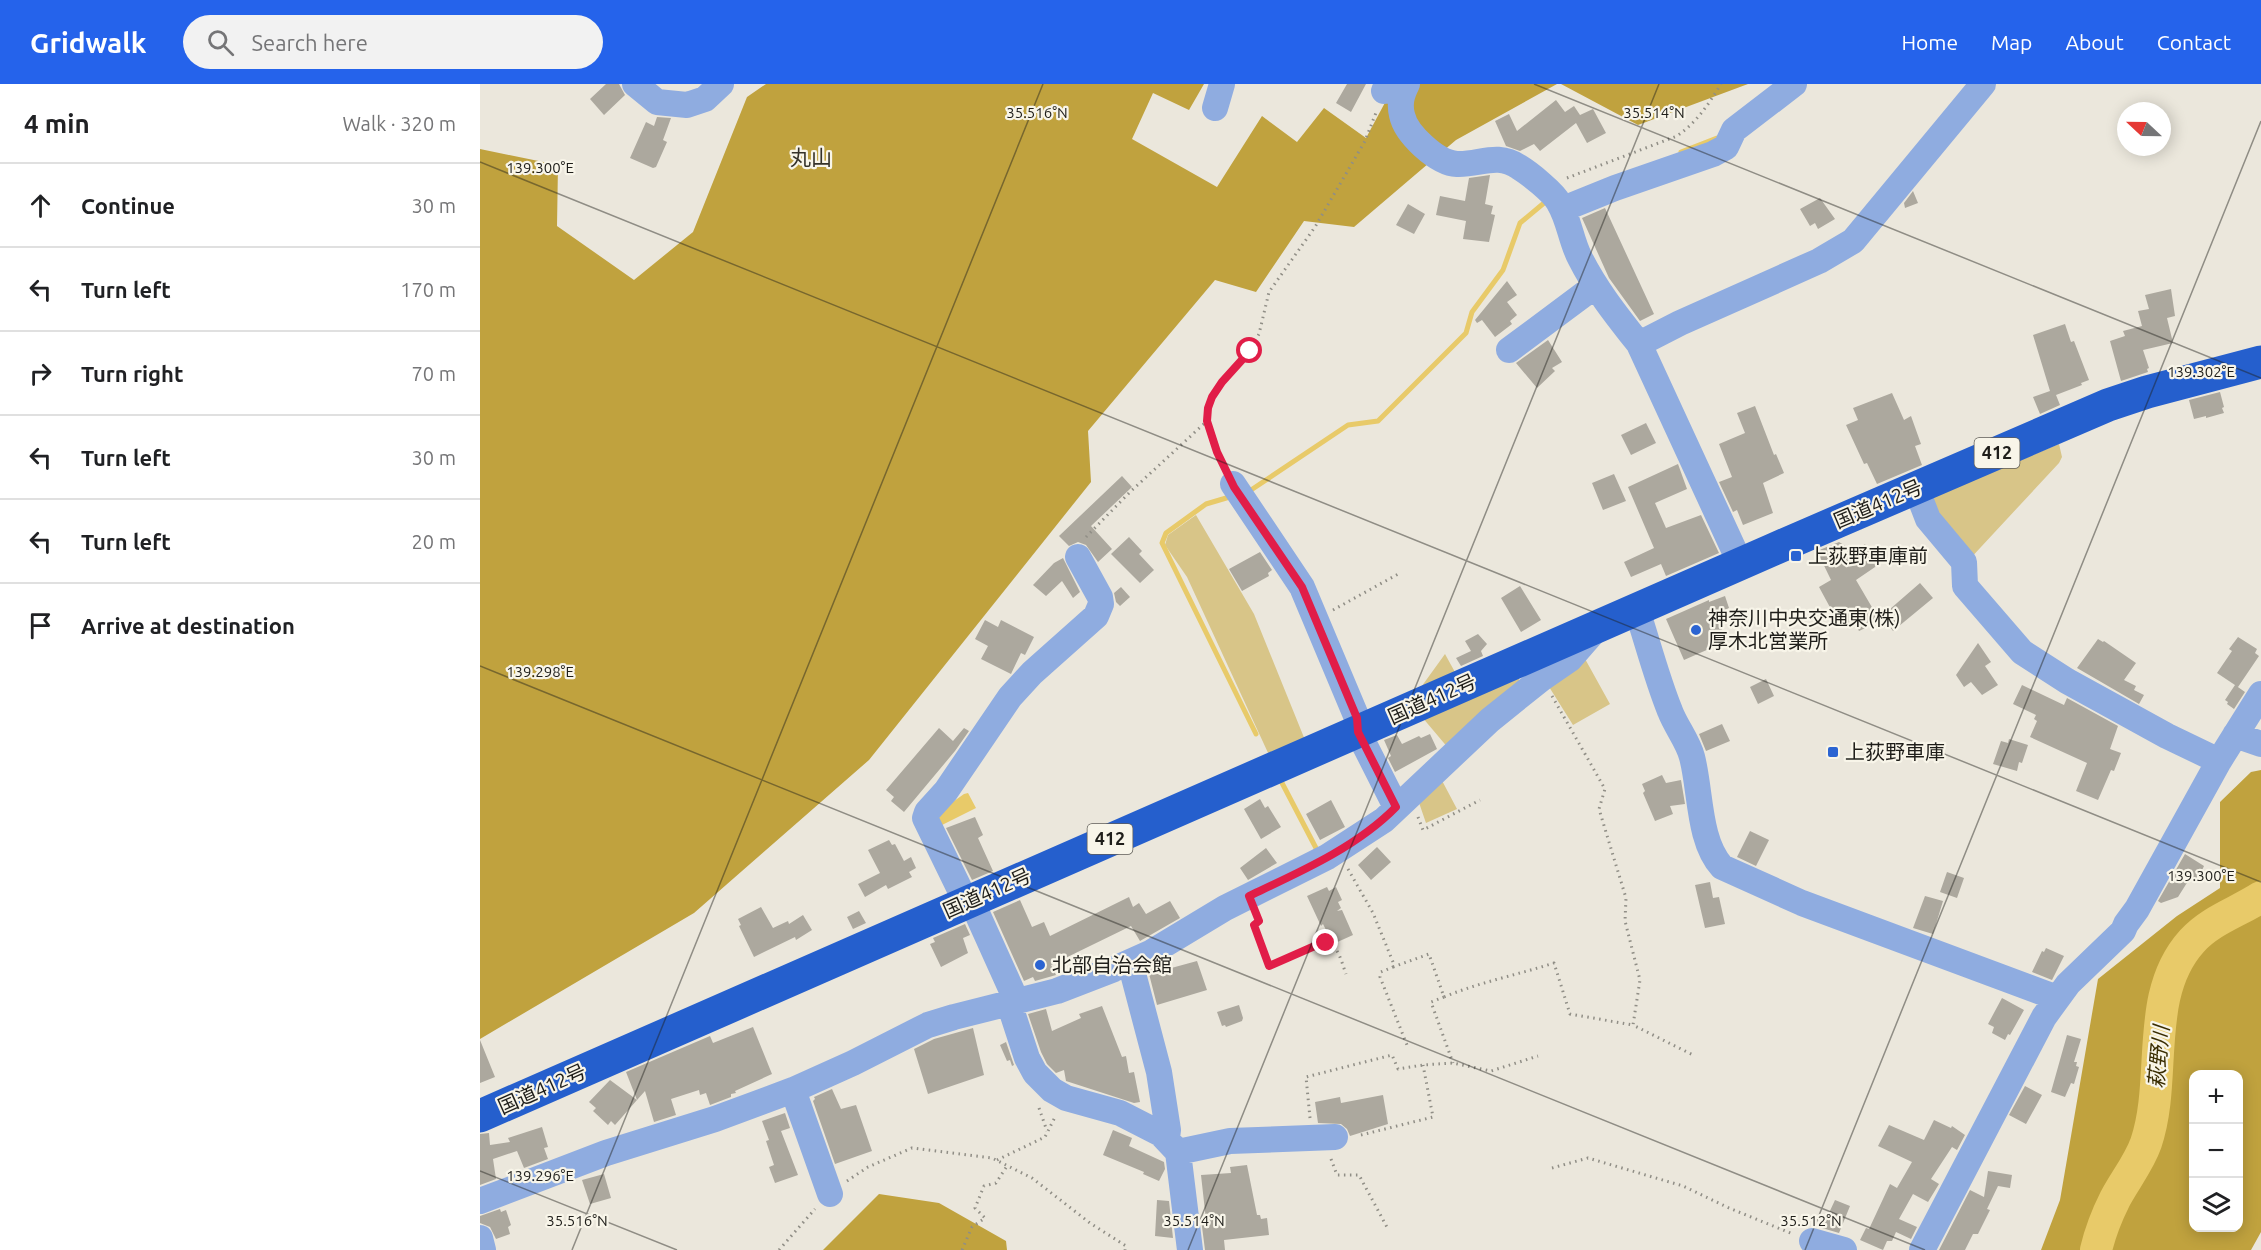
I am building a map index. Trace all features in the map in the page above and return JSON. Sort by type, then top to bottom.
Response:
[{"type":"highway","name":"国道412号","points":[[480,1116],[2108,405],[2147,392],[2261,362]]},
{"type":"street","points":[[646,88],[657,102],[691,105],[705,99],[721,84]]},
{"type":"street","points":[[1215,108],[1222,84]]},
{"type":"street","points":[[1556,201],[1615,188],[1713,154],[1726,147],[1734,130],[1794,84]]},
{"type":"street","points":[[1639,344],[1680,323],[1819,261],[1853,241],[1983,84]]},
{"type":"street","points":[[1393,86],[1401,102],[1405,124],[1435,156],[1444,161],[1459,164],[1502,159],[1519,167],[1556,201],[1579,256],[1595,286],[1616,318],[1639,344],[1741,565]]},
{"type":"street","points":[[1509,350],[1595,286]]},
{"type":"street","points":[[1916,488],[1928,519],[1964,562],[1965,586],[2022,652],[2067,681],[2167,736],[2219,761]]},
{"type":"street","points":[[1236,490],[1302,587],[1357,718],[1358,732],[1404,801]]},
{"type":"street","points":[[1078,557],[1100,597],[1101,604],[1096,616],[1037,668],[1010,697],[946,791],[927,812],[925,818],[1012,991],[1012,1012],[1034,1071],[1052,1090],[1068,1098],[1120,1113],[1173,1145],[1238,1140],[1324,1138]]},
{"type":"street","points":[[1637,610],[1670,711],[1692,755],[1701,810],[1711,851],[1722,867],[1802,903],[2057,998]]},
{"type":"street","points":[[480,1201],[606,1153],[715,1119],[793,1090],[889,1046],[928,1025],[1057,991],[1130,962],[1169,943],[1249,896],[1337,851],[1384,820],[1475,733],[1541,679],[1570,659],[1597,627]]},
{"type":"street","points":[[1922,1250],[2044,1017],[2068,984],[2122,931],[2137,909],[2219,761],[2261,694]]},
{"type":"street","points":[[2235,735],[2261,744]]},
{"type":"street","points":[[1130,962],[1159,1072],[1190,1250]]},
{"type":"street","points":[[793,1090],[830,1194]]},
{"type":"street","points":[[480,1238],[483,1250]]},
{"type":"street","points":[[1812,1241],[1844,1250]]},
{"type":"path","points":[[1556,201],[1561,181],[1677,136],[1691,127],[1706,110],[1721,84]]},
{"type":"path","points":[[1236,490],[1217,452],[1207,421],[1212,397],[1222,382],[1250,351],[1259,334],[1269,292],[1315,227],[1365,141],[1393,86]]},
{"type":"path","points":[[1078,557],[1078,548],[1084,539],[1130,492],[1207,421]]},
{"type":"path","points":[[1317,621],[1344,603],[1400,573]]},
{"type":"path","points":[[1541,679],[1604,784],[1605,793],[1599,809],[1626,897],[1625,921],[1640,980],[1633,1025]]},
{"type":"path","points":[[1404,801],[1423,830],[1480,800]]},
{"type":"path","points":[[1337,851],[1373,913],[1393,967]]},
{"type":"path","points":[[1249,896],[1259,921],[1254,925],[1269,966],[1326,943],[1335,948],[1346,974]]},
{"type":"path","points":[[1407,1045],[1380,977],[1381,972],[1429,954],[1444,997]]},
{"type":"path","points":[[1452,1063],[1431,1002],[1476,984],[1554,963],[1570,1014],[1633,1025],[1693,1054]]},
{"type":"path","points":[[1388,1229],[1359,1175],[1337,1175],[1306,1077],[1392,1055],[1398,1069],[1452,1063],[1491,1071],[1538,1056]]},
{"type":"path","points":[[1361,1135],[1433,1117],[1423,1065]]},
{"type":"path","points":[[997,1160],[1045,1137],[1053,1119],[1068,1098]]},
{"type":"path","points":[[778,1250],[830,1194],[868,1167],[912,1148],[997,1160],[1008,1165],[1032,1178],[1090,1223],[1126,1246],[1125,1250]]},
{"type":"path","points":[[1552,1168],[1588,1158],[1683,1186],[1747,1216],[1812,1241]]},
{"type":"path","points":[[962,1250],[972,1227],[985,1218],[975,1208],[984,1186],[996,1183],[1008,1165]]},
{"type":"shaded area","points":[[766,84],[1204,84],[1189,110],[1153,93],[1132,139],[1217,187],[1262,116],[1297,142],[1324,108],[1366,138],[1395,84],[1557,84],[1456,140],[1354,227],[1304,221],[1256,292],[1215,280],[1088,431],[1091,482],[869,760],[694,913],[480,1039],[480,149],[558,165],[557,226],[634,280],[693,232],[747,97]]},
{"type":"shaded area","points":[[1561,84],[1748,84],[1638,125]]},
{"type":"shaded area","points":[[2059,444],[2062,457],[2059,463],[1968,561],[1928,499]]},
{"type":"shaded area","points":[[1196,515],[1254,614],[1305,740],[1269,755],[1187,577],[1165,545],[1168,535]]},
{"type":"shaded area","points":[[1445,654],[1456,674],[1419,690]]},
{"type":"shaded area","points":[[1584,657],[1610,704],[1573,725],[1546,682]]},
{"type":"shaded area","points":[[1518,677],[1523,688],[1449,749],[1422,717]]},
{"type":"shaded area","points":[[2261,770],[2261,1232],[2251,1250],[2041,1250],[2060,1200],[2098,979],[2177,916],[2220,888],[2220,802],[2251,772]]},
{"type":"shaded area","points":[[1438,773],[1457,809],[1426,823],[1416,794]]},
{"type":"shaded area","points":[[968,793],[976,808],[934,829],[933,816]]},
{"type":"shaded area","points":[[879,1194],[939,1203],[1006,1241],[1007,1250],[823,1250]]},
{"type":"building","points":[[606,84],[619,84],[625,95],[604,115],[590,99]]},
{"type":"building","points":[[1347,84],[1366,84],[1351,112],[1336,103]]},
{"type":"building","points":[[1556,100],[1565,112],[1574,106],[1580,115],[1593,109],[1606,133],[1587,143],[1576,123],[1540,151],[1534,144],[1520,151],[1506,146],[1495,121],[1509,114],[1517,131]]},
{"type":"building","points":[[657,117],[671,118],[663,140],[667,142],[656,167],[653,168],[630,158],[646,122],[654,126]]},
{"type":"building","points":[[1490,175],[1485,204],[1493,206],[1491,214],[1495,215],[1489,242],[1463,239],[1466,221],[1436,215],[1440,196],[1465,201],[1469,178]]},
{"type":"building","points":[[1913,191],[1918,203],[1905,208],[1904,203]]},
{"type":"building","points":[[1820,198],[1835,219],[1818,229],[1815,223],[1810,226],[1800,209]]},
{"type":"building","points":[[1408,204],[1425,214],[1414,234],[1396,225]]},
{"type":"building","points":[[1605,208],[1654,314],[1640,321],[1609,278],[1582,218]]},
{"type":"building","points":[[1507,281],[1517,295],[1507,302],[1517,315],[1510,321],[1512,324],[1495,337],[1482,320],[1477,323],[1475,320]]},
{"type":"building","points":[[2171,289],[2175,316],[2167,318],[2173,343],[2143,350],[2149,368],[2148,372],[2121,381],[2110,341],[2125,336],[2123,331],[2142,326],[2138,311],[2149,309],[2145,295]]},
{"type":"building","points":[[2065,324],[2089,380],[2056,395],[2060,405],[2040,414],[2033,397],[2050,391],[2033,335]]},
{"type":"building","points":[[1548,340],[1562,362],[1552,368],[1555,371],[1537,388],[1516,363]]},
{"type":"building","points":[[2220,392],[2224,413],[2194,419],[2189,400]]},
{"type":"building","points":[[1892,393],[1904,420],[1911,416],[1921,444],[1915,446],[1922,465],[1877,484],[1867,463],[1864,464],[1846,425],[1858,420],[1853,408]]},
{"type":"building","points":[[1755,406],[1774,455],[1776,454],[1784,473],[1763,483],[1773,513],[1743,525],[1737,510],[1733,512],[1719,482],[1732,477],[1719,444],[1745,433],[1737,413]]},
{"type":"building","points":[[1646,423],[1656,443],[1631,455],[1621,435]]},
{"type":"building","points":[[1678,464],[1687,489],[1655,503],[1666,528],[1701,515],[1719,553],[1666,576],[1661,564],[1631,577],[1624,562],[1654,548],[1628,487]]},
{"type":"building","points":[[1614,474],[1626,501],[1603,510],[1592,483]]},
{"type":"building","points":[[1122,476],[1132,487],[1091,526],[1112,549],[1098,562],[1086,545],[1078,542],[1069,546],[1059,536]]},
{"type":"building","points":[[1129,537],[1142,551],[1139,554],[1154,570],[1140,583],[1111,554]]},
{"type":"building","points":[[1839,542],[1854,551],[1865,544],[1878,565],[1856,580],[1880,621],[1859,631],[1853,620],[1843,626],[1819,587],[1831,580],[1817,551]]},
{"type":"building","points":[[1260,552],[1272,570],[1268,573],[1269,576],[1242,591],[1229,569]]},
{"type":"building","points":[[1063,558],[1080,592],[1073,598],[1062,581],[1046,596],[1033,585],[1054,563]]},
{"type":"building","points":[[1920,583],[1933,598],[1893,631],[1882,616]]},
{"type":"building","points":[[1520,586],[1541,620],[1521,632],[1501,598]]},
{"type":"building","points":[[1121,587],[1130,597],[1120,606],[1116,602],[1114,593]]},
{"type":"building","name":"神奈川中央交通東(株) 厚木北営業所","points":[[1725,596],[1729,608],[1715,614],[1727,641],[1684,660],[1666,619],[1709,600],[1709,602]]},
{"type":"building","points":[[985,620],[998,627],[1001,620],[1034,637],[1025,655],[1021,653],[1011,674],[981,659],[988,646],[975,639]]},
{"type":"building","points":[[1478,634],[1487,644],[1481,651],[1483,656],[1461,666],[1456,658],[1471,651],[1465,641]]},
{"type":"building","points":[[2238,637],[2257,649],[2255,653],[2259,656],[2238,687],[2217,673],[2232,651],[2229,649]]},
{"type":"building","points":[[2098,639],[2136,663],[2124,680],[2136,686],[2134,690],[2144,695],[2139,704],[2077,668]]},
{"type":"building","points":[[1978,643],[1991,662],[1985,666],[1998,685],[1982,695],[1971,682],[1964,687],[1956,675]]},
{"type":"building","points":[[1766,679],[1774,696],[1758,704],[1750,687]]},
{"type":"building","points":[[2022,685],[2064,705],[2067,698],[2118,726],[2110,749],[2121,753],[2098,800],[2076,791],[2087,763],[2030,737],[2037,721],[2034,719],[2036,715],[2013,704]]},
{"type":"building","points":[[2235,685],[2245,692],[2234,709],[2225,700]]},
{"type":"building","points":[[1722,724],[1730,741],[1706,751],[1699,734]]},
{"type":"building","points":[[939,728],[953,741],[964,728],[969,731],[904,812],[891,801],[894,797],[886,790]]},
{"type":"building","points":[[1430,734],[1437,749],[1395,772],[1388,758],[1391,756],[1384,740],[1397,735],[1402,744],[1419,736],[1421,738]]},
{"type":"building","points":[[2009,739],[2028,745],[2017,771],[1993,764],[2001,741],[2008,743]]},
{"type":"building","points":[[1662,775],[1666,783],[1681,780],[1685,804],[1670,806],[1673,814],[1655,821],[1643,793],[1645,791],[1642,784]]},
{"type":"building","points":[[1260,799],[1265,808],[1268,806],[1281,827],[1261,839],[1244,809]]},
{"type":"building","points":[[1331,800],[1345,827],[1320,840],[1306,814]]},
{"type":"building","points":[[975,817],[983,835],[978,838],[993,871],[972,880],[946,828]]},
{"type":"building","points":[[1750,831],[1769,840],[1756,866],[1737,857]]},
{"type":"building","points":[[889,840],[892,845],[895,844],[904,861],[911,857],[916,868],[909,872],[912,877],[888,889],[886,885],[865,897],[858,884],[880,873],[868,850]]},
{"type":"building","points":[[1377,847],[1391,862],[1371,880],[1358,865]]},
{"type":"building","points":[[1266,848],[1277,863],[1248,880],[1240,868]]},
{"type":"building","points":[[2185,854],[2204,866],[2197,881],[2190,878],[2178,897],[2161,903],[2158,901]]},
{"type":"building","points":[[1947,872],[1964,878],[1957,898],[1940,892]]},
{"type":"building","points":[[1710,882],[1713,898],[1719,897],[1725,924],[1705,928],[1695,885]]},
{"type":"building","points":[[1327,887],[1329,891],[1336,887],[1342,900],[1338,902],[1341,908],[1337,911],[1342,910],[1353,935],[1333,944],[1323,924],[1321,926],[1307,896]]},
{"type":"building","points":[[1925,896],[1943,901],[1933,934],[1913,928]]},
{"type":"building","points":[[1129,897],[1133,907],[1139,903],[1146,914],[1170,901],[1180,918],[1140,941],[1131,926],[1051,965],[1056,975],[1035,981],[1033,977],[1024,981],[993,912],[1020,900],[1032,927],[1044,922],[1050,936]]},
{"type":"building","points":[[761,907],[773,928],[788,921],[789,924],[803,915],[812,930],[796,940],[795,937],[754,957],[738,919]]},
{"type":"building","points":[[859,911],[866,923],[853,929],[847,917]]},
{"type":"building","points":[[965,924],[970,935],[963,938],[968,953],[941,967],[930,944],[935,942],[933,938]]},
{"type":"building","points":[[2046,948],[2064,956],[2052,980],[2032,972],[2042,951],[2044,952]]},
{"type":"building","points":[[1197,961],[1207,990],[1157,1005],[1148,970],[1163,965],[1164,970]]},
{"type":"building","points":[[2002,998],[2024,1010],[2005,1040],[1992,1033],[1994,1027],[1988,1024]]},
{"type":"building","points":[[1239,1005],[1242,1021],[1226,1027],[1222,1026],[1217,1012]]},
{"type":"building","points":[[1102,1006],[1122,1057],[1126,1056],[1129,1073],[1134,1072],[1140,1102],[1134,1103],[1066,1081],[1064,1070],[1056,1073],[1047,1064],[1028,1014],[1046,1009],[1052,1031],[1081,1018],[1079,1014]]},
{"type":"building","points":[[753,1027],[772,1074],[735,1091],[736,1093],[731,1094],[731,1097],[710,1105],[706,1093],[700,1095],[699,1090],[671,1099],[676,1115],[654,1122],[645,1091],[637,1100],[626,1072],[710,1036],[713,1043]]},
{"type":"building","points":[[973,1028],[984,1075],[928,1094],[914,1049],[934,1039]]},
{"type":"building","points":[[2067,1035],[2081,1039],[2074,1062],[2077,1062],[2076,1066],[2079,1067],[2074,1084],[2071,1083],[2065,1097],[2051,1092]]},
{"type":"building","points":[[480,1040],[495,1077],[480,1083]]},
{"type":"building","points":[[1006,1042],[1014,1065],[1012,1066],[1010,1060],[1007,1061],[1000,1045]]},
{"type":"building","points":[[610,1080],[637,1100],[615,1125],[611,1121],[608,1125],[593,1111],[596,1108],[589,1102]]},
{"type":"building","points":[[2025,1086],[2042,1095],[2026,1124],[2009,1115]]},
{"type":"building","points":[[832,1089],[841,1109],[856,1105],[872,1151],[835,1164],[813,1101],[814,1097]]},
{"type":"building","points":[[1383,1095],[1388,1124],[1350,1136],[1341,1124],[1318,1123],[1315,1102],[1340,1097],[1341,1103]]},
{"type":"building","points":[[785,1113],[790,1128],[781,1131],[798,1175],[775,1183],[769,1167],[774,1165],[766,1141],[769,1140],[762,1121]]},
{"type":"building","points":[[1934,1120],[1951,1128],[1952,1126],[1965,1135],[1957,1150],[1952,1147],[1931,1179],[1939,1184],[1928,1202],[1913,1194],[1899,1219],[1917,1227],[1911,1239],[1896,1232],[1892,1241],[1887,1241],[1883,1250],[1860,1240],[1866,1228],[1869,1229],[1890,1184],[1897,1188],[1912,1162],[1878,1146],[1889,1125],[1924,1140]]},
{"type":"building","points":[[542,1127],[548,1147],[544,1148],[548,1159],[524,1168],[517,1151],[493,1159],[496,1179],[480,1185],[480,1134],[489,1133],[490,1145],[510,1142],[508,1138]]},
{"type":"building","points":[[1113,1130],[1132,1138],[1129,1146],[1164,1162],[1165,1169],[1159,1181],[1143,1174],[1144,1172],[1103,1155]]},
{"type":"building","points":[[1247,1165],[1257,1215],[1260,1215],[1261,1219],[1267,1218],[1269,1235],[1224,1240],[1225,1250],[1205,1250],[1201,1219],[1206,1220],[1201,1175],[1231,1173],[1230,1167]]},
{"type":"building","points":[[1988,1171],[2012,1175],[2010,1188],[1998,1186],[1987,1209],[1990,1210],[1978,1234],[1973,1234],[1965,1250],[1939,1250],[1970,1190],[1984,1197]]},
{"type":"building","points":[[604,1174],[611,1198],[590,1204],[582,1180]]},
{"type":"building","points":[[1157,1200],[1169,1201],[1173,1238],[1155,1236]]},
{"type":"building","points":[[1835,1200],[1850,1206],[1839,1233],[1822,1228]]},
{"type":"building","points":[[500,1209],[501,1212],[506,1210],[511,1225],[508,1227],[510,1234],[496,1239],[490,1227],[480,1223],[480,1216]]},
{"type":"waterway","points":[[1681,152],[1717,138]]},
{"type":"waterway","points":[[1248,492],[1348,425],[1378,421],[1466,333],[1472,312],[1503,270],[1520,223],[1544,203]]},
{"type":"waterway","points":[[1233,496],[1206,504],[1166,533],[1162,543],[1256,734]]},
{"type":"waterway","points":[[1281,781],[1317,850],[1314,852]]},
{"type":"waterway","name":"萩野川","points":[[2096,1250],[2112,1205],[2140,1158],[2146,1143],[2156,1092],[2162,1012],[2167,986],[2177,963],[2199,934],[2261,897]]},
{"type":"place","name":"上荻野車庫前","points":[[1796,556]]},
{"type":"place","name":"神奈川中央交通東(株) 厚木北営業所","points":[[1696,630]]},
{"type":"place","name":"上荻野車庫","points":[[1833,752]]},
{"type":"place","name":"北部自治会館","points":[[1040,965]]},
{"type":"district","name":"丸山","points":[[811,158]]},
{"type":"route","points":[[1250,351],[1222,382],[1212,397],[1207,421],[1217,452],[1233,484],[1302,587],[1357,718],[1358,732],[1396,807],[1384,820],[1328,857],[1249,896],[1259,921],[1254,925],[1269,966],[1321,943],[1326,943]]}]
